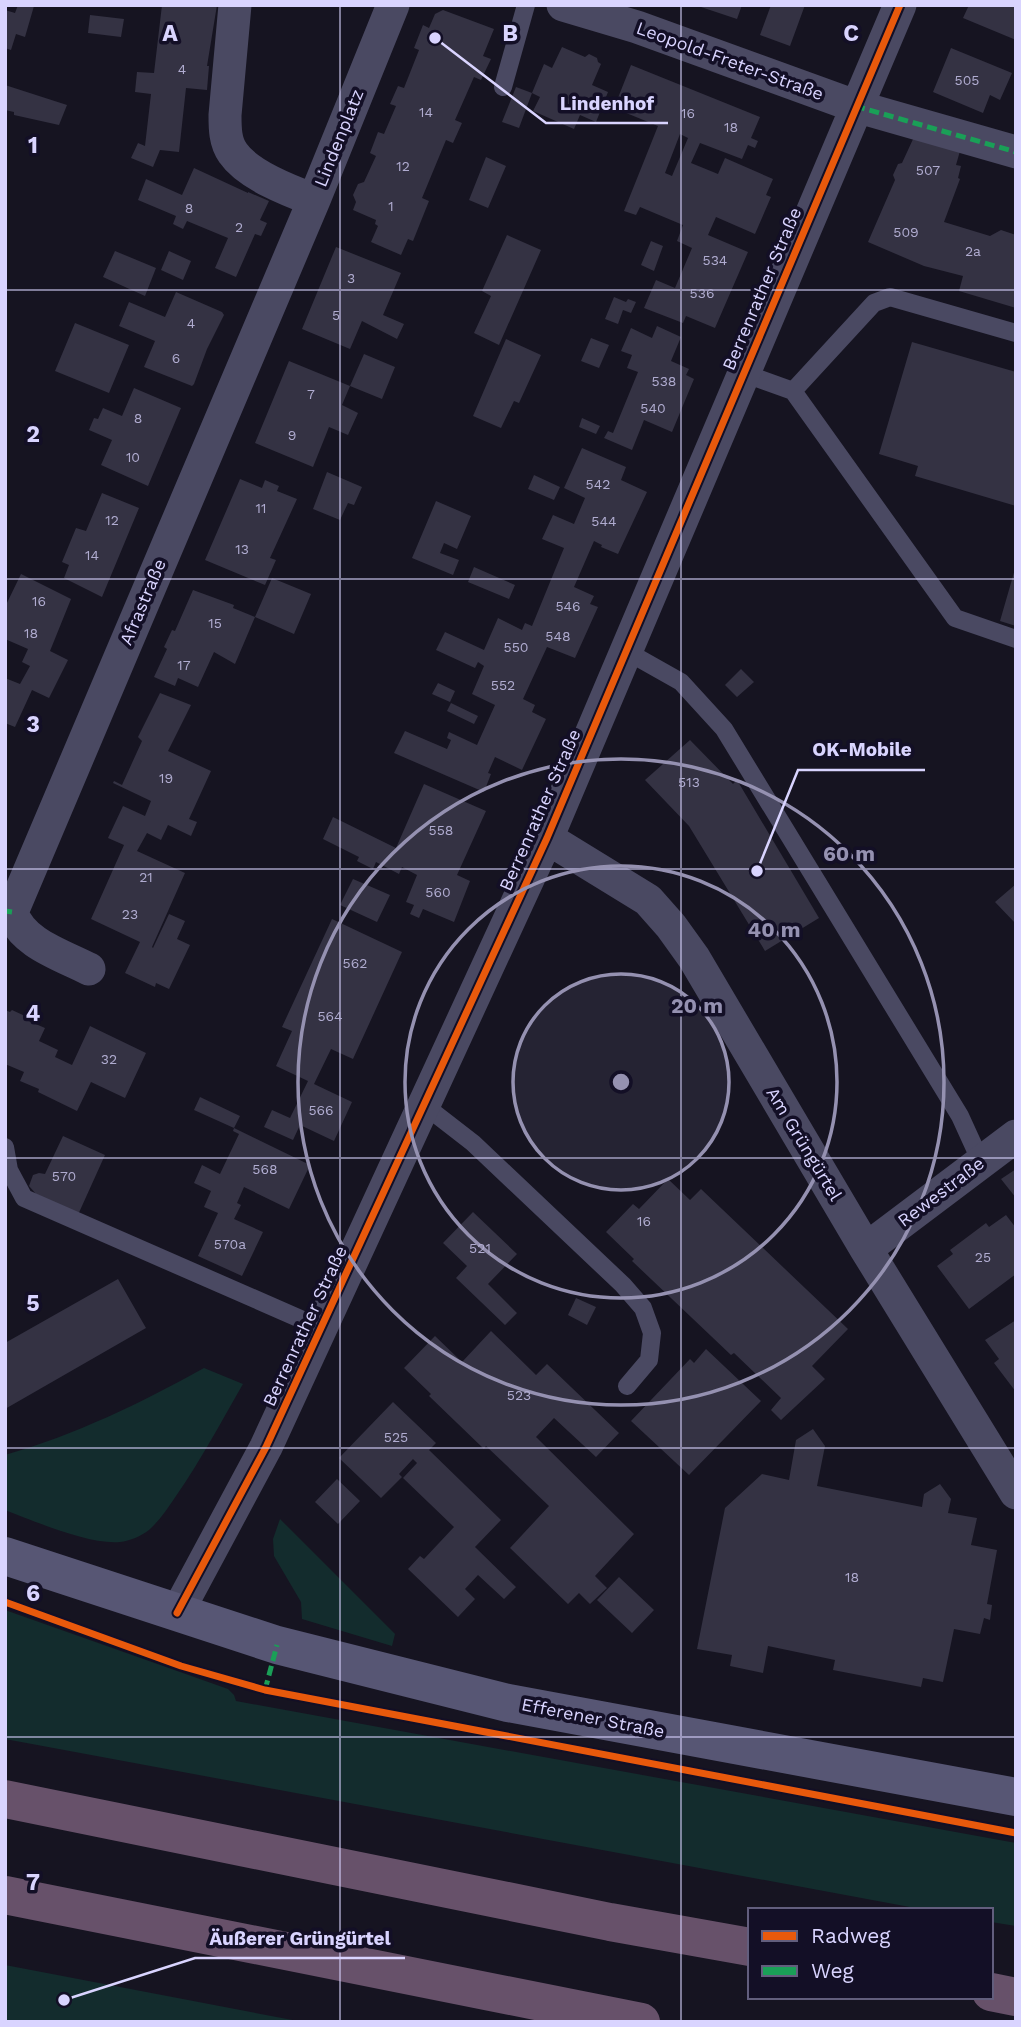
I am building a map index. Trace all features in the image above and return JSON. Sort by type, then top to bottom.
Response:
[{"type":"highway","points":[[5,1799],[597,1919],[748,1947]]},
{"type":"highway","points":[[5,1895],[641,2022]]},
{"type":"highway","points":[[993,1992],[1016,1997]]},
{"type":"street","name":"Lindenplatz","points":[[235,5],[225,132],[233,152],[246,165],[285,189],[314,200],[393,5]]},
{"type":"street","name":"Leopold-Freter-Straße","points":[[563,5],[636,27],[855,106],[1016,152]]},
{"type":"street","name":"Berrenrather Straße","points":[[177,1614],[266,1447],[547,838],[900,5]]},
{"type":"street","name":"Afrastraße","points":[[89,969],[24,934],[16,925],[12,912],[314,200]]},
{"type":"street","name":"Am Grüngürtel","points":[[547,838],[648,900],[694,958],[866,1248],[1016,1493]]},
{"type":"street","name":"Rewestraße","points":[[866,1248],[1016,1136]]},
{"type":"street","points":[[5,1556],[177,1614]]},
{"type":"street","name":"Efferener Straße","points":[[177,1614],[277,1645],[508,1703],[1016,1797]]},
{"type":"lane","points":[[503,87],[526,5]]},
{"type":"lane","points":[[793,391],[874,303],[890,297],[1016,332]]},
{"type":"lane","points":[[743,373],[793,391],[955,618],[1016,639]]},
{"type":"lane","points":[[626,652],[681,682],[724,729],[960,1116],[981,1162]]},
{"type":"lane","points":[[424,1105],[473,1143],[623,1285],[643,1308],[652,1333],[649,1360],[627,1386]]},
{"type":"lane","points":[[5,1147],[9,1170],[24,1198],[321,1328]]},
{"type":"green space","points":[[204,1368],[243,1384],[185,1482],[164,1514],[149,1530],[128,1541],[107,1542],[62,1531],[5,1510],[5,1455],[57,1438],[107,1417]]},
{"type":"green space","points":[[280,1519],[395,1634],[392,1646],[302,1619],[301,1602],[274,1556],[273,1539]]},
{"type":"green space","points":[[5,1610],[228,1689],[236,1701],[1016,1843],[1016,1926],[993,1922],[993,1908],[915,1908],[5,1739]]},
{"type":"green space","points":[[5,1965],[303,2022],[5,2022]]},
{"type":"building","points":[[18,5],[34,6],[25,37],[16,34],[11,50],[5,48],[5,10],[15,13]]},
{"type":"building","points":[[162,5],[217,5],[207,66],[207,90],[186,88],[179,152],[160,150],[153,167],[131,158],[138,143],[145,146],[151,94],[135,92],[137,72],[154,73]]},
{"type":"building","points":[[695,5],[742,5],[737,19]]},
{"type":"building","points":[[771,5],[805,5],[790,46],[760,35]]},
{"type":"building","points":[[969,5],[1016,5],[1016,40],[963,18]]},
{"type":"building","points":[[443,10],[494,29],[483,56],[491,59],[481,80],[474,77],[455,120],[462,123],[453,143],[446,140],[422,198],[429,201],[413,241],[408,239],[401,255],[371,242],[378,226],[375,224],[376,220],[353,210],[356,202],[353,195],[358,184],[364,182],[376,156],[370,153],[378,132],[384,134],[396,106],[390,104],[398,86],[404,88],[419,50],[414,48],[423,25],[429,28],[435,14]]},
{"type":"building","points":[[90,15],[124,19],[121,37],[88,33]]},
{"type":"building","points":[[562,47],[585,57],[589,54],[597,58],[601,64],[592,85],[608,92],[596,122],[580,115],[574,129],[533,111],[540,97],[532,93],[544,64],[552,68]]},
{"type":"building","points":[[951,48],[1012,73],[1000,100],[990,95],[983,113],[933,92]]},
{"type":"building","points":[[631,65],[760,117],[751,138],[758,141],[755,148],[748,145],[742,159],[700,143],[691,163],[718,174],[725,158],[773,179],[766,195],[771,197],[755,234],[716,217],[708,235],[748,252],[715,328],[686,316],[683,323],[644,308],[656,280],[675,288],[692,248],[677,241],[683,225],[640,207],[636,215],[624,211],[658,126],[614,108]],"holes":[[[680,134],[688,138],[672,176],[665,173]]]},
{"type":"building","points":[[5,85],[67,105],[59,125],[14,115],[14,112],[5,110]]},
{"type":"building","points":[[516,87],[532,93],[519,128],[502,122]]},
{"type":"building","points":[[914,137],[960,151],[956,165],[961,166],[960,179],[944,222],[990,236],[1001,230],[1016,235],[1016,308],[959,291],[963,276],[924,266],[868,242],[895,180],[893,175]]},
{"type":"building","points":[[486,157],[506,166],[488,208],[469,200]]},
{"type":"building","points":[[194,168],[269,201],[260,220],[267,223],[261,236],[255,234],[236,277],[215,268],[228,238],[187,221],[183,229],[173,224],[176,216],[138,200],[146,179],[182,195]]},
{"type":"building","points":[[507,235],[541,250],[499,345],[474,333],[491,296],[482,291]]},
{"type":"building","points":[[651,241],[663,246],[654,271],[641,265]]},
{"type":"building","points":[[336,247],[401,273],[383,315],[404,324],[397,339],[362,321],[350,349],[302,329]]},
{"type":"building","points":[[115,251],[156,268],[145,296],[103,277]]},
{"type":"building","points":[[169,251],[191,261],[183,280],[161,270]]},
{"type":"building","points":[[176,292],[224,315],[192,386],[144,367],[155,341],[119,326],[129,302],[165,317]]},
{"type":"building","points":[[614,297],[626,302],[628,299],[636,302],[631,313],[623,310],[618,324],[605,319]]},
{"type":"building","points":[[75,323],[129,345],[109,393],[55,371]]},
{"type":"building","points":[[657,326],[681,337],[671,361],[689,369],[686,375],[694,379],[672,432],[644,420],[632,450],[604,438],[608,431],[613,433],[638,372],[627,368],[632,355],[621,351],[631,328],[652,338]]},
{"type":"building","points":[[591,338],[609,345],[599,368],[581,361]]},
{"type":"building","points":[[506,339],[541,355],[519,403],[514,401],[501,428],[473,416]]},
{"type":"building","points":[[912,342],[1016,372],[1016,506],[915,476],[918,466],[879,454]]},
{"type":"building","points":[[364,354],[395,367],[382,399],[350,386]]},
{"type":"building","points":[[289,361],[350,386],[342,405],[358,413],[348,435],[329,427],[313,467],[255,443]]},
{"type":"building","points":[[134,388],[181,408],[148,486],[101,465],[112,440],[89,430],[94,418],[98,419],[103,408],[122,416]]},
{"type":"building","points":[[582,418],[600,426],[596,434],[579,427]]},
{"type":"building","points":[[582,448],[626,467],[621,480],[647,492],[618,554],[594,541],[574,587],[594,596],[590,604],[598,607],[575,658],[547,647],[523,699],[535,705],[532,712],[546,719],[522,770],[495,757],[484,792],[394,753],[405,731],[447,749],[451,740],[447,738],[449,732],[477,745],[495,705],[472,694],[484,666],[478,662],[475,668],[436,650],[445,632],[484,650],[498,618],[522,630],[525,623],[532,626],[564,548],[542,539],[553,515],[574,524],[585,498],[564,488]]},
{"type":"building","points":[[327,472],[362,487],[354,505],[348,503],[340,520],[313,509]]},
{"type":"building","points":[[534,475],[560,487],[554,500],[528,489]]},
{"type":"building","points":[[240,479],[262,488],[265,480],[279,486],[277,491],[297,499],[270,558],[276,560],[265,585],[205,560]]},
{"type":"building","points":[[102,493],[139,508],[102,597],[64,578],[69,565],[62,562],[76,528],[86,531]]},
{"type":"building","points":[[436,501],[471,516],[457,549],[444,543],[440,553],[459,560],[453,575],[412,558]]},
{"type":"building","points":[[474,567],[515,585],[509,599],[468,582]]},
{"type":"building","points":[[1016,569],[1016,626],[1000,621]]},
{"type":"building","points":[[21,574],[71,599],[50,651],[68,660],[49,698],[32,690],[15,727],[5,723],[5,678],[20,684],[30,666],[22,662],[28,649],[5,639],[5,607]]},
{"type":"building","points":[[272,578],[311,594],[294,634],[255,617]]},
{"type":"building","points":[[193,590],[234,605],[233,608],[255,617],[235,664],[214,652],[198,687],[178,678],[175,686],[154,677],[167,649],[164,647],[172,630],[175,631]]},
{"type":"building","points":[[741,669],[754,682],[737,697],[725,685]]},
{"type":"building","points":[[438,683],[455,691],[450,702],[432,694]]},
{"type":"building","points":[[160,693],[191,705],[168,751],[211,771],[189,819],[197,822],[191,836],[168,825],[161,840],[147,833],[137,851],[185,873],[152,947],[169,914],[185,921],[177,939],[190,945],[169,989],[156,983],[155,987],[125,973],[140,942],[91,919],[124,845],[108,838],[123,806],[145,816],[151,801],[113,783],[114,781],[122,785],[142,741],[138,737]]},
{"type":"building","points":[[451,703],[478,716],[474,724],[447,711]]},
{"type":"building","points":[[690,740],[733,784],[737,780],[819,918],[765,951],[689,826],[645,780]]},
{"type":"building","points":[[424,784],[486,811],[457,875],[470,881],[454,922],[423,909],[419,918],[410,914],[414,905],[406,902],[417,875],[402,867],[399,874],[376,862],[373,869],[357,861],[359,857],[323,839],[333,817],[396,848]]},
{"type":"building","points":[[353,879],[390,895],[377,922],[340,905]]},
{"type":"building","points":[[1016,884],[1016,924],[995,902]]},
{"type":"building","points":[[332,919],[402,952],[353,1059],[331,1049],[314,1084],[352,1102],[334,1141],[300,1125],[293,1140],[264,1127],[272,1110],[290,1118],[308,1081],[276,1066],[292,1031],[282,1027]]},
{"type":"building","points":[[5,1010],[12,1010],[25,1016],[24,1019],[45,1028],[39,1041],[58,1050],[55,1057],[72,1065],[90,1026],[146,1053],[125,1098],[91,1082],[77,1111],[20,1081],[24,1072],[5,1064]]},
{"type":"building","points":[[200,1097],[240,1116],[234,1128],[194,1110]]},
{"type":"building","points":[[234,1128],[310,1165],[289,1209],[244,1187],[237,1203],[241,1205],[234,1219],[263,1232],[242,1276],[198,1256],[218,1213],[204,1207],[211,1191],[194,1183],[202,1165],[220,1174],[239,1134],[233,1131]]},
{"type":"building","points":[[63,1136],[105,1155],[77,1217],[36,1194],[29,1186],[33,1175],[45,1174]]},
{"type":"building","points":[[1016,1169],[1016,1198],[1001,1179]]},
{"type":"building","points":[[668,1179],[690,1200],[701,1189],[848,1329],[812,1366],[825,1379],[781,1420],[771,1410],[781,1398],[734,1353],[731,1355],[632,1261],[634,1259],[606,1232],[633,1204],[639,1209]]},
{"type":"building","points":[[473,1212],[517,1254],[488,1284],[517,1313],[505,1325],[456,1278],[467,1266],[443,1243]]},
{"type":"building","points":[[1006,1215],[1016,1228],[1016,1274],[969,1309],[937,1266],[953,1254],[950,1250],[986,1223],[989,1227]]},
{"type":"building","points":[[118,1279],[146,1328],[5,1409],[5,1343]]},
{"type":"building","points":[[576,1298],[596,1307],[587,1325],[568,1315]]},
{"type":"building","points":[[1016,1320],[1016,1392],[994,1363],[999,1359],[985,1340]]},
{"type":"building","points":[[491,1331],[536,1375],[547,1364],[619,1433],[596,1457],[554,1418],[536,1437],[634,1534],[595,1576],[607,1588],[590,1604],[579,1593],[568,1604],[510,1548],[549,1506],[486,1446],[484,1449],[404,1368],[435,1336],[462,1362]]},
{"type":"building","points":[[706,1349],[761,1401],[689,1475],[631,1421],[690,1359],[694,1363]]},
{"type":"building","points":[[393,1402],[436,1443],[429,1450],[501,1520],[475,1547],[516,1587],[504,1599],[478,1575],[465,1589],[475,1599],[458,1617],[408,1569],[420,1556],[424,1559],[454,1527],[403,1478],[417,1463],[413,1459],[399,1474],[402,1477],[381,1498],[339,1458]]},
{"type":"building","points":[[813,1429],[825,1446],[817,1486],[922,1507],[924,1494],[940,1484],[951,1499],[948,1513],[977,1518],[971,1545],[997,1550],[987,1604],[992,1605],[990,1620],[984,1618],[980,1634],[954,1629],[943,1682],[923,1678],[921,1687],[833,1670],[835,1660],[768,1646],[763,1673],[730,1666],[732,1655],[697,1649],[725,1508],[762,1474],[789,1480],[796,1440]]},
{"type":"building","points":[[337,1479],[360,1501],[338,1524],[315,1502]]},
{"type":"building","points":[[619,1577],[654,1610],[632,1633],[597,1600]]},
{"type":"marked path","points":[[855,106],[1016,152]]},
{"type":"marked path","points":[[5,911],[12,912]]},
{"type":"marked path","points":[[265,1690],[277,1645]]},
{"type":"cycle path","points":[[177,1613],[266,1447],[547,838],[900,5]]},
{"type":"cycle path","points":[[5,1602],[181,1666],[265,1690],[1016,1833]]},
{"type":"place","name":"Lindenhof","points":[[435,38]]},
{"type":"place","name":"OK-Mobile","points":[[757,871]]},
{"type":"place","name":"Äußerer Grüngürtel","points":[[64,2000]]}]
